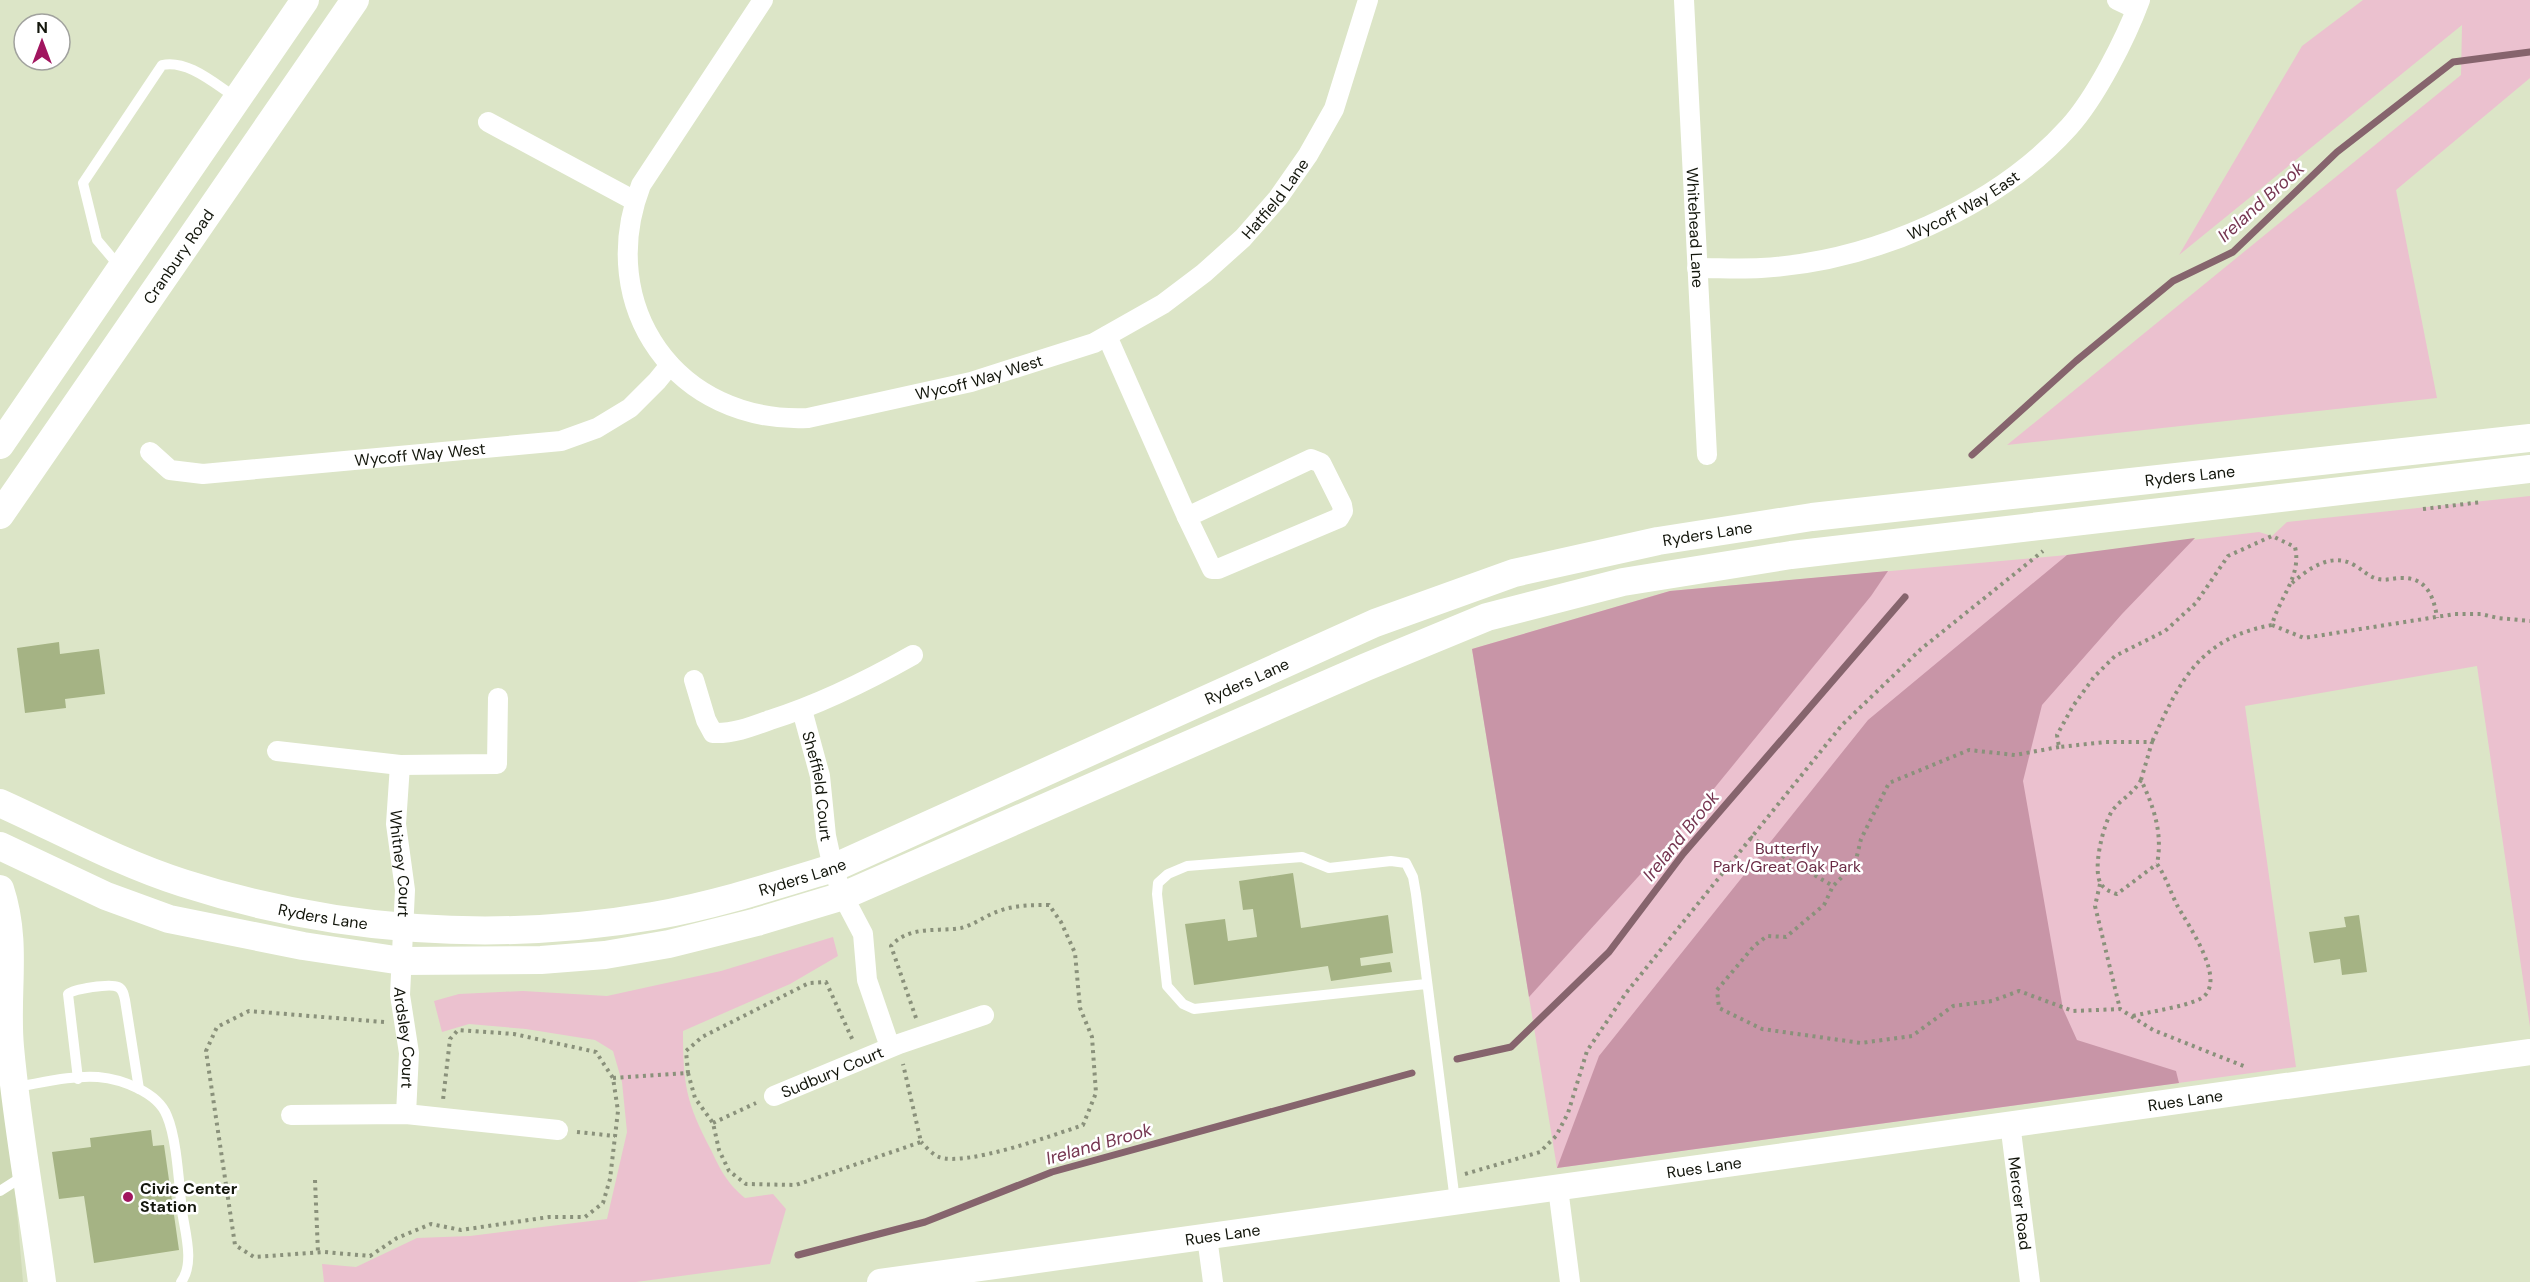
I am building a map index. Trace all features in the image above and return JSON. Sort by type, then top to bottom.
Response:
[{"type":"main road","points":[[0,445],[305,0]]},
{"type":"main road","name":"Cranbury Road","points":[[0,515],[355,0]]},
{"type":"main road","name":"Ryders Lane","points":[[0,803],[128,862],[245,902],[404,929],[524,929],[589,924],[654,915],[746,895],[833,868],[1375,623],[1514,573],[1658,541],[1812,517],[2530,438]]},
{"type":"main road","name":"Ryders Lane","points":[[0,846],[106,896],[169,919],[303,946],[402,961],[541,960],[605,955],[757,922],[843,896],[1487,617],[1611,585],[1791,555],[2530,469]]},
{"type":"main road","points":[[0,889],[8,915],[11,953],[8,994],[10,1047],[42,1282]]},
{"type":"street","name":"Wycoff Way West","points":[[763,0],[649,170],[635,201],[627,235],[630,287],[648,335],[670,365],[701,392],[739,411],[773,418],[807,418],[971,382],[1094,343],[1107,336]]},
{"type":"street","name":"Hatfield Lane","points":[[1107,336],[1163,304],[1204,273],[1243,238],[1278,198],[1308,155],[1334,110],[1368,0]]},
{"type":"street","name":"Whitehead Lane","points":[[1684,0],[1707,455]]},
{"type":"street","points":[[2117,0],[2138,5]]},
{"type":"street","name":"Wycoff Way East","points":[[1697,268],[1761,268],[1810,262],[1859,251],[1906,236],[1950,215],[2017,172],[2069,126],[2112,59],[2138,5]]},
{"type":"street","points":[[488,122],[635,201]]},
{"type":"street","points":[[1107,336],[1187,517],[1208,564],[1212,569],[1218,569],[1339,518],[1343,511],[1321,463],[1311,459],[1187,517]]},
{"type":"street","name":"Wycoff Way West","points":[[150,452],[170,470],[203,474],[542,445],[597,428],[614,419],[644,395],[670,365]]},
{"type":"street","name":"Sheffield Court","points":[[694,680],[712,733],[730,734],[802,710],[859,686],[913,656]]},
{"type":"street","points":[[277,751],[400,765],[497,764],[498,698]]},
{"type":"street","name":"Sheffield Court","points":[[802,710],[820,776],[826,836],[833,868],[843,896]]},
{"type":"street","name":"Whitney Court","points":[[400,765],[396,824],[405,890],[402,961]]},
{"type":"street","name":"Sudbury Court","points":[[843,896],[862,934],[867,980],[895,1046]]},
{"type":"street","name":"Ardsley Court","points":[[402,961],[400,995],[409,1053],[406,1114]]},
{"type":"street","name":"Sudbury Court","points":[[774,1096],[861,1059],[984,1015]]},
{"type":"street","name":"Rues Lane","points":[[880,1282],[2530,1052]]},
{"type":"street","points":[[291,1115],[406,1114],[558,1130]]},
{"type":"street","name":"Mercer Road","points":[[2010,1123],[2030,1282]]},
{"type":"street","points":[[1558,1188],[1570,1282]]},
{"type":"street","points":[[1208,1237],[1213,1282]]},
{"type":"lane","points":[[121,268],[97,240],[83,183],[162,65],[174,62],[186,66],[238,99]]},
{"type":"lane","points":[[1426,984],[1208,1008],[1188,1007],[1173,996],[1167,986],[1156,894],[1158,884],[1168,874],[1186,866],[1302,857],[1329,868],[1391,861],[1406,863],[1413,877],[1416,894],[1455,1201]]},
{"type":"lane","points":[[78,1079],[68,994],[76,989],[114,985],[121,990],[125,1000],[139,1089]]},
{"type":"lane","points":[[16,1087],[98,1077],[139,1089],[156,1101],[167,1115],[188,1261],[187,1271],[181,1282]]},
{"type":"lane","points":[[0,1191],[27,1173]]},
{"type":"path","points":[[2059,747],[2057,735],[2073,706],[2094,677],[2115,656],[2165,631],[2173,624],[2196,603],[2228,556],[2272,536],[2295,547],[2298,559],[2291,583],[2277,608],[2272,625]]},
{"type":"path","points":[[1473,1172],[1540,1152],[1557,1136],[1568,1113],[1587,1051],[1626,993],[1842,725],[1921,649],[2046,549]]},
{"type":"path","points":[[2291,583],[2309,568],[2333,560],[2352,563],[2372,578],[2418,580],[2429,589],[2435,602],[2436,618]]},
{"type":"path","points":[[2120,1010],[2095,906],[2100,884],[2098,868],[2106,822],[2114,809],[2134,792],[2141,780],[2152,742],[2169,704],[2197,662],[2220,643],[2246,630],[2272,625],[2304,638],[2436,618],[2481,614],[2530,621]]},
{"type":"path","points":[[2152,742],[2106,742],[2015,755],[1969,750],[1889,783],[1861,839],[1855,864],[1833,886],[1824,905],[1786,937],[1767,936],[1754,946],[1717,990],[1719,1008],[1762,1029],[1861,1043],[1912,1036],[1953,1006],[1992,1001],[2019,992],[2073,1011],[2120,1010],[2153,1030],[2262,1073],[2265,1088]]},
{"type":"path","points":[[2133,1017],[2201,998],[2210,989],[2211,973],[2205,956],[2157,864],[2161,844],[2158,828],[2150,798],[2141,780]]},
{"type":"path","points":[[1750,837],[1833,886]]},
{"type":"path","points":[[2100,884],[2108,891],[2117,894],[2157,864]]},
{"type":"path","points":[[895,1046],[921,1142],[939,1157],[969,1158],[1083,1125],[1096,1093],[1092,1037],[1080,1008],[1075,953],[1061,922],[1049,905],[1027,905],[999,911],[962,928],[924,929],[896,940],[891,946],[922,1036]]},
{"type":"path","points":[[861,1059],[826,982],[809,983],[702,1037],[686,1051],[688,1072],[695,1098],[713,1123],[719,1150],[729,1171],[746,1184],[796,1185],[921,1142]]},
{"type":"path","points":[[613,1078],[688,1072]]},
{"type":"path","points":[[713,1123],[774,1096]]},
{"type":"path","points":[[558,1130],[615,1136]]},
{"type":"path","points":[[315,1180],[318,1253]]},
{"type":"shaded area","points":[[0,1014],[23,1282],[0,1282]]},
{"type":"green space","points":[[2363,0],[2530,0],[2530,78],[2396,190],[2437,398],[2007,445],[2461,75],[2462,25],[2179,255],[2302,46]]},
{"type":"green space","name":"Butterfly Park/Great Oak Park","points":[[2530,496],[2530,1027],[2477,666],[2245,706],[2296,1067],[1557,1168],[1472,649],[1670,591],[2067,555],[2259,532],[2272,536],[2287,522]]},
{"type":"green space","points":[[2195,538],[2122,614],[2042,705],[2023,781],[2063,1009],[2077,1040],[2176,1071],[2179,1083],[1557,1168],[1599,1056],[1868,720],[2067,555]]},
{"type":"green space","points":[[1888,571],[1871,596],[1677,834],[1529,997],[1472,649],[1670,591]]},
{"type":"green space","points":[[833,937],[838,956],[790,984],[683,1031],[685,1080],[691,1105],[721,1170],[745,1198],[773,1194],[786,1209],[770,1264],[636,1282],[324,1282],[322,1264],[356,1267],[417,1238],[470,1236],[607,1219],[627,1132],[622,1082],[613,1051],[595,1040],[526,1029],[469,1024],[442,1032],[434,1001],[459,994],[523,991],[607,996],[721,971]]},
{"type":"building","points":[[59,642],[60,654],[99,649],[105,694],[65,699],[66,708],[25,713],[17,648]]},
{"type":"building","points":[[1293,873],[1301,928],[1388,915],[1393,953],[1360,958],[1361,966],[1390,962],[1392,972],[1331,981],[1328,966],[1194,985],[1185,924],[1225,919],[1228,941],[1257,937],[1253,909],[1243,910],[1239,881]]},
{"type":"building","points":[[2359,915],[2367,972],[2342,975],[2340,959],[2314,963],[2309,932],[2346,927],[2344,917]]},
{"type":"building","name":"Civic Center Station","points":[[151,1130],[153,1146],[164,1145],[179,1250],[94,1263],[84,1196],[59,1199],[52,1152],[91,1147],[90,1138]]},
{"type":"waterway","name":"Ireland Brook","points":[[1972,455],[2076,361],[2173,281],[2233,252],[2337,152],[2453,62],[2530,52]]},
{"type":"waterway","name":"Ireland Brook","points":[[1457,1059],[1511,1047],[1609,952],[1683,854],[1905,597]]},
{"type":"waterway","name":"Ireland Brook","points":[[798,1255],[925,1222],[1052,1172],[1412,1073]]},
{"type":"place","name":"Civic Center Station","points":[[128,1197]]}]
